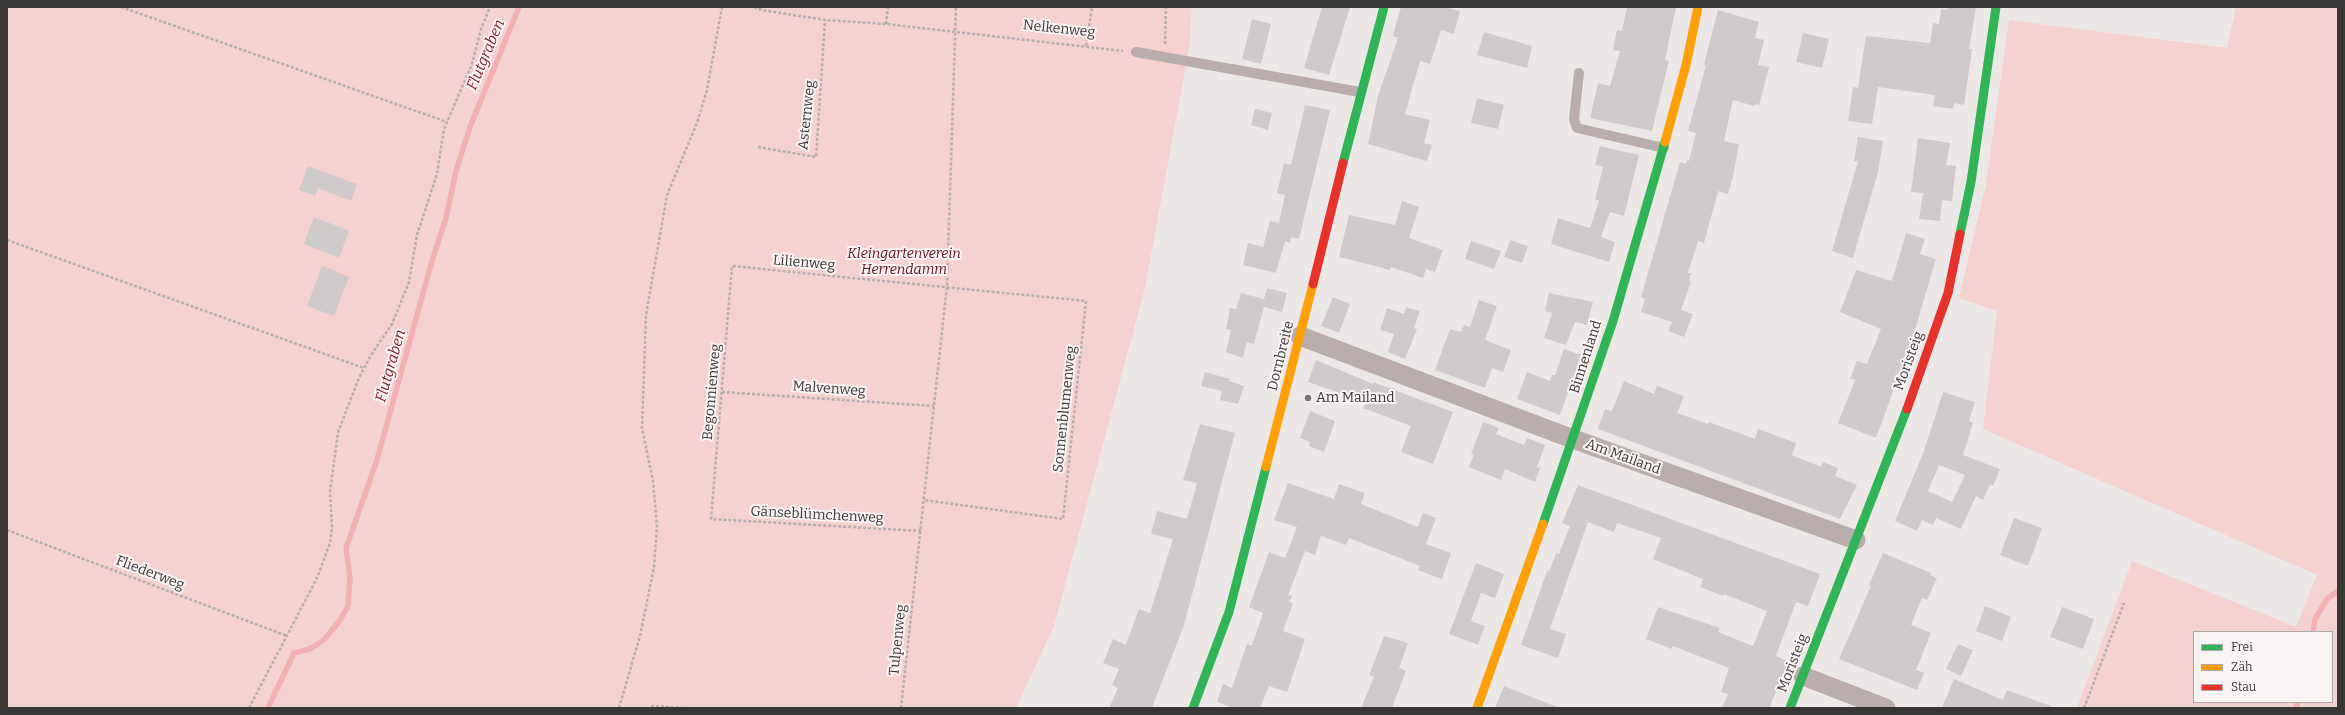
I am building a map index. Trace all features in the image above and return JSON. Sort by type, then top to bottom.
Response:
[{"type":"street","name":"Dornbreite","points":[[1193,708],[1229,612],[1300,336],[1360,92],[1384,7]]},
{"type":"street","name":"Binnenland","points":[[1477,708],[1573,439],[1613,320],[1664,148],[1686,65],[1698,7]]},
{"type":"street","name":"Moristeig","points":[[1790,708],[1893,448],[1948,293],[1971,182],[1996,7]]},
{"type":"street","name":"Am Mailand","points":[[1300,336],[1573,439],[1856,540]]},
{"type":"street","points":[[1803,676],[1886,708]]},
{"type":"lane","points":[[1136,52],[1360,92]]},
{"type":"lane","points":[[1579,73],[1574,119],[1578,128],[1664,148]]},
{"type":"path","points":[[121,7],[447,122]]},
{"type":"path","points":[[249,708],[317,578],[330,543],[332,527],[330,492],[338,432],[346,409],[364,368],[392,324],[409,282],[417,235],[437,174],[444,129],[472,64],[481,29],[490,7]]},
{"type":"path","points":[[619,708],[640,636],[655,560],[657,526],[653,481],[642,428],[646,314],[667,195],[697,123],[707,90],[722,7]]},
{"type":"path","name":"Nelkenweg","points":[[754,7],[762,10],[825,20],[886,24],[1136,52]]},
{"type":"path","points":[[886,24],[888,7]]},
{"type":"path","name":"Tulpenweg","points":[[901,708],[947,286],[954,31],[956,7]]},
{"type":"path","points":[[1086,46],[1092,7]]},
{"type":"path","points":[[1164,56],[1166,7]]},
{"type":"path","name":"Asternweg","points":[[758,146],[816,157],[825,20]]},
{"type":"path","points":[[7,240],[364,368]]},
{"type":"path","name":"Lilienweg","points":[[732,266],[947,286]]},
{"type":"path","name":"Begonnienweg","points":[[711,519],[732,266]]},
{"type":"path","name":"Sonnenblumenweg","points":[[924,500],[1063,519],[1086,301],[947,286]]},
{"type":"path","name":"Malvenweg","points":[[722,392],[934,406]]},
{"type":"path","name":"Gänseblümchenweg","points":[[711,519],[921,531]]},
{"type":"path","name":"Fliederweg","points":[[7,530],[287,636]]},
{"type":"path","points":[[2084,708],[2124,603]]},
{"type":"path","points":[[651,706],[684,708]]},
{"type":"green space","name":"Kleingartenverein Herrendamm","points":[[7,7],[1192,7],[1189,49],[1145,288],[1054,626],[1016,708],[7,708]]},
{"type":"green space","points":[[2236,7],[2338,7],[2338,708],[2077,708],[2132,561],[2296,627],[2317,575],[1983,429],[1997,311],[1959,298],[1986,184],[2009,20],[2227,48]]},
{"type":"building","points":[[1322,7],[1350,7],[1329,75],[1304,68]]},
{"type":"building","points":[[1401,7],[1444,7],[1460,11],[1454,34],[1441,30],[1430,64],[1420,61],[1405,114],[1430,120],[1424,143],[1432,145],[1427,161],[1368,144],[1378,96],[1398,38],[1393,36]]},
{"type":"building","points":[[1627,7],[1676,7],[1665,60],[1669,61],[1652,131],[1590,118],[1598,83],[1610,86],[1620,51],[1613,50],[1617,30],[1622,31]]},
{"type":"building","points":[[1948,7],[1976,7],[1969,49],[1972,49],[1964,105],[1954,103],[1953,109],[1933,106],[1935,95],[1878,87],[1872,124],[1848,121],[1853,87],[1858,88],[1866,36],[1930,43],[1933,23],[1939,24],[1941,9],[1947,10]]},
{"type":"building","points":[[1718,10],[1759,22],[1755,38],[1764,40],[1758,65],[1769,67],[1759,105],[1755,104],[1754,106],[1733,100],[1724,141],[1739,144],[1733,176],[1728,194],[1718,191],[1704,243],[1698,241],[1688,273],[1691,273],[1689,281],[1691,282],[1681,310],[1693,314],[1684,337],[1668,331],[1672,322],[1641,312],[1645,299],[1641,297],[1680,162],[1686,164],[1687,160],[1689,161],[1696,133],[1688,131],[1706,65],[1704,65]]},
{"type":"building","points":[[1252,19],[1271,24],[1261,64],[1242,59]]},
{"type":"building","points":[[1484,32],[1532,46],[1527,68],[1477,55]]},
{"type":"building","points":[[1803,33],[1829,39],[1822,68],[1796,62]]},
{"type":"building","points":[[1477,98],[1504,105],[1498,129],[1471,123]]},
{"type":"building","points":[[1305,105],[1330,110],[1299,239],[1291,237],[1290,243],[1285,241],[1276,273],[1243,265],[1248,243],[1263,247],[1270,221],[1279,223],[1285,195],[1277,193],[1284,163],[1291,165]]},
{"type":"building","points":[[1255,109],[1272,113],[1268,130],[1251,125]]},
{"type":"building","points":[[1858,137],[1883,141],[1878,172],[1853,258],[1832,251],[1858,161],[1854,161]]},
{"type":"building","points":[[1918,138],[1950,143],[1946,165],[1956,166],[1952,201],[1942,200],[1940,221],[1919,219],[1923,193],[1911,192]]},
{"type":"building","points":[[1600,146],[1639,155],[1624,216],[1610,212],[1601,237],[1615,242],[1609,262],[1551,244],[1558,218],[1590,228],[1599,201],[1595,199],[1603,167],[1595,165]]},
{"type":"building","points":[[308,166],[357,184],[351,201],[318,188],[315,196],[299,190]]},
{"type":"building","points":[[1402,201],[1419,207],[1409,238],[1443,250],[1435,272],[1426,269],[1423,278],[1391,267],[1390,270],[1339,257],[1349,215],[1395,225]]},
{"type":"building","points":[[314,217],[349,231],[339,258],[304,244]]},
{"type":"building","points":[[1906,233],[1925,239],[1920,254],[1936,259],[1912,340],[1876,438],[1838,423],[1855,380],[1850,379],[1857,361],[1867,364],[1881,329],[1840,312],[1856,270],[1892,281]]},
{"type":"building","points":[[1510,240],[1528,246],[1522,263],[1504,257]]},
{"type":"building","points":[[1471,241],[1501,251],[1494,269],[1465,259]]},
{"type":"building","points":[[322,266],[349,277],[334,316],[307,306]]},
{"type":"building","points":[[1267,288],[1287,293],[1282,312],[1264,307],[1254,344],[1247,342],[1243,358],[1226,352],[1231,330],[1226,329],[1230,308],[1236,309],[1241,293],[1264,299]]},
{"type":"building","points":[[1549,293],[1593,302],[1587,325],[1575,322],[1566,345],[1544,338],[1552,313],[1545,311]]},
{"type":"building","points":[[1333,297],[1350,304],[1339,333],[1321,326]]},
{"type":"building","points":[[1479,300],[1497,306],[1485,340],[1511,350],[1503,372],[1492,368],[1485,388],[1435,370],[1450,329],[1461,332],[1464,325],[1470,327]]},
{"type":"building","points":[[1406,307],[1420,311],[1414,328],[1417,329],[1405,359],[1388,352],[1394,334],[1380,330],[1387,308],[1404,314]]},
{"type":"building","points":[[1564,349],[1581,355],[1560,415],[1517,399],[1527,372],[1550,381],[1552,375],[1555,375]]},
{"type":"building","points":[[1316,360],[1373,384],[1373,382],[1453,412],[1433,464],[1401,452],[1411,426],[1363,408],[1366,402],[1308,382]]},
{"type":"building","points":[[1205,372],[1230,379],[1229,381],[1244,386],[1238,404],[1220,400],[1222,391],[1201,386]]},
{"type":"building","points":[[1624,381],[1654,394],[1657,386],[1684,396],[1677,413],[1708,424],[1709,422],[1755,439],[1758,429],[1796,443],[1792,455],[1821,467],[1823,462],[1838,468],[1835,476],[1857,485],[1840,519],[1598,429],[1605,409],[1612,411]]},
{"type":"building","points":[[1943,392],[1975,402],[1969,421],[1973,423],[1963,455],[2000,469],[1993,486],[1990,484],[1983,500],[1976,496],[1961,529],[1936,518],[1933,525],[1922,520],[1917,531],[1895,521],[1924,451]],"holes":[[[1939,465],[1965,475],[1952,502],[1928,491]]]},
{"type":"building","points":[[1310,411],[1335,421],[1324,452],[1309,446],[1310,442],[1300,438]]},
{"type":"building","points":[[1483,422],[1499,428],[1496,434],[1524,445],[1527,438],[1545,445],[1537,467],[1540,468],[1535,482],[1505,469],[1501,480],[1469,467],[1474,455],[1471,454]]},
{"type":"building","points":[[1200,424],[1235,433],[1184,625],[1152,708],[1109,708],[1118,688],[1112,685],[1119,669],[1103,663],[1113,639],[1126,645],[1139,609],[1150,613],[1173,539],[1151,534],[1157,511],[1187,519],[1197,483],[1183,480]]},
{"type":"building","points":[[1288,483],[1334,499],[1339,484],[1365,493],[1361,504],[1418,527],[1423,513],[1436,518],[1426,544],[1451,553],[1442,579],[1418,570],[1420,566],[1349,538],[1346,545],[1321,536],[1315,555],[1305,551],[1288,595],[1292,596],[1289,602],[1293,603],[1283,631],[1305,639],[1287,692],[1269,686],[1260,708],[1234,708],[1217,702],[1223,684],[1232,688],[1247,644],[1252,646],[1263,613],[1249,607],[1269,552],[1285,558],[1297,527],[1274,520]]},
{"type":"building","points":[[1578,485],[1820,574],[1808,606],[1796,602],[1776,656],[1789,662],[1769,708],[1722,708],[1728,694],[1721,692],[1729,668],[1673,646],[1672,649],[1646,639],[1658,607],[1720,628],[1718,632],[1753,646],[1767,611],[1724,594],[1723,596],[1700,587],[1703,579],[1653,559],[1661,538],[1617,523],[1614,532],[1588,522],[1550,629],[1566,634],[1558,658],[1521,645],[1547,571],[1549,572],[1556,553],[1559,554],[1570,526],[1562,523]]},
{"type":"building","points":[[2014,518],[2042,528],[2028,566],[2000,555]]},
{"type":"building","points":[[1883,553],[1931,573],[1930,575],[1937,578],[1927,600],[1922,598],[1911,625],[1931,633],[1916,670],[1924,673],[1917,690],[1839,659],[1871,586],[1869,585]]},
{"type":"building","points":[[1476,563],[1504,574],[1495,598],[1481,593],[1471,621],[1485,626],[1478,645],[1449,634]]},
{"type":"building","points":[[1985,606],[2011,617],[2002,641],[1976,631]]},
{"type":"building","points":[[2062,607],[2094,619],[2083,649],[2050,637]]},
{"type":"building","points":[[1384,636],[1408,643],[1399,668],[1406,671],[1392,708],[1361,708],[1374,677],[1369,675]]},
{"type":"building","points":[[1958,644],[1973,650],[1961,676],[1946,669]]},
{"type":"building","points":[[1954,679],[2003,700],[2007,690],[2051,706],[2050,708],[1942,708]]},
{"type":"building","points":[[1504,686],[1557,707],[1557,708],[1495,708]]},
{"type":"waterway","name":"Flutgraben","points":[[268,708],[294,653],[310,649],[325,639],[340,620],[348,606],[350,578],[346,548],[376,463],[432,261],[446,218],[456,171],[470,127],[519,7]]},
{"type":"waterway","points":[[2313,631],[2315,619],[2327,599],[2338,591]]},
{"type":"waterway","points":[[2296,708],[2298,703]]},
{"type":"traffic: fast","points":[[1343,163],[1384,7]]},
{"type":"traffic: fast","points":[[1960,234],[1971,182],[1996,7]]},
{"type":"traffic: fast","points":[[1543,524],[1613,321],[1665,142]]},
{"type":"traffic: fast","points":[[1790,708],[1907,409]]},
{"type":"traffic: fast","points":[[1193,708],[1229,612],[1266,467]]},
{"type":"traffic: slow","points":[[1665,142],[1686,65],[1698,7]]},
{"type":"traffic: slow","points":[[1266,467],[1313,284]]},
{"type":"traffic: slow","points":[[1477,708],[1543,524]]},
{"type":"traffic: jam","points":[[1313,284],[1343,163]]},
{"type":"traffic: jam","points":[[1907,409],[1948,293],[1960,234]]},
{"type":"place","name":"Am Mailand","points":[[1308,398]]}]
